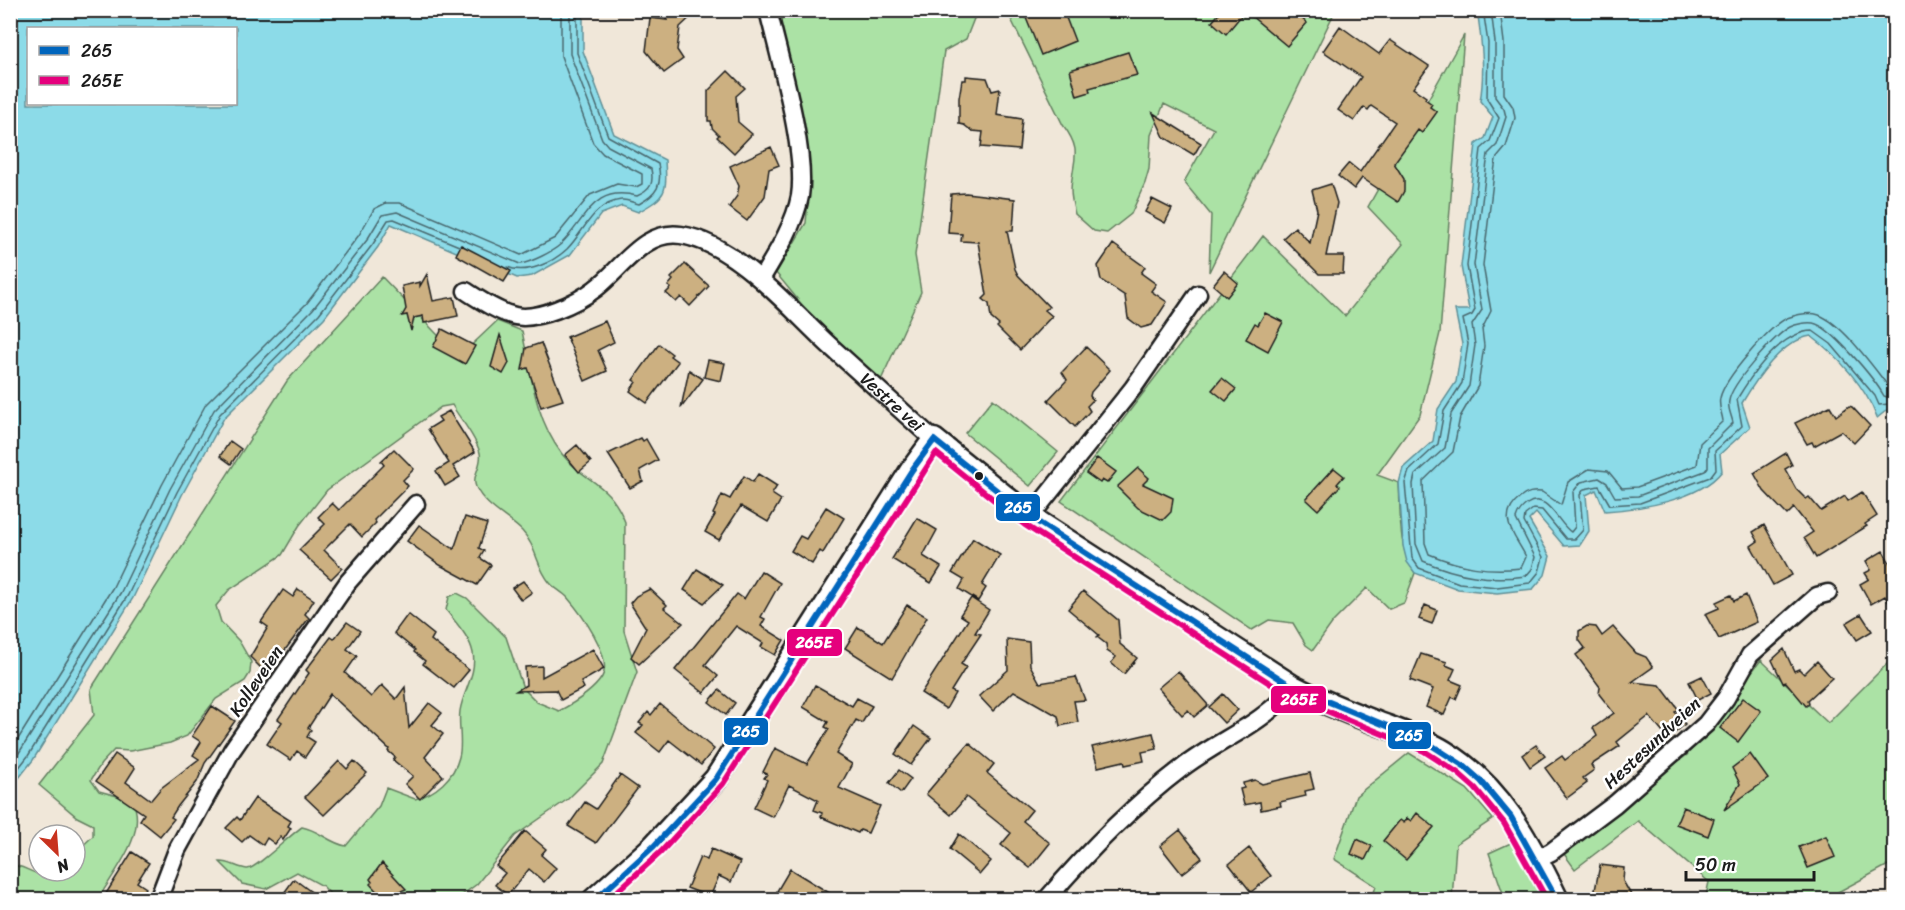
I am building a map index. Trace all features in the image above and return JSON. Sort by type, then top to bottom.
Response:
[{"type":"street","points":[[761,279],[798,205],[801,180],[790,111],[768,10]]},
{"type":"street","name":"Vestre vei","points":[[466,291],[512,316],[525,318],[543,315],[594,290],[650,241],[678,234],[705,242],[761,279],[794,313],[934,440],[1030,517],[1293,687],[1317,699],[1406,733],[1450,755],[1494,796],[1537,859],[1557,900]]},
{"type":"street","points":[[1030,517],[1133,388],[1198,294]]},
{"type":"street","points":[[594,900],[661,838],[716,779],[912,470],[934,440]]},
{"type":"street","name":"Kolleveien","points":[[158,900],[177,850],[232,750],[348,582],[416,504]]},
{"type":"street","name":"Hestesundveien","points":[[1537,859],[1551,852],[1615,804],[1706,724],[1726,698],[1750,655],[1817,596],[1828,593]]},
{"type":"street","points":[[1046,900],[1098,843],[1152,792],[1204,752],[1271,712],[1293,687]]},
{"type":"green space","points":[[784,11],[977,11],[966,39],[944,51],[915,255],[921,292],[881,380],[821,328],[776,273],[806,223],[809,188],[778,29]]},
{"type":"green space","points":[[1007,11],[1335,11],[1209,272],[1211,215],[1184,182],[1214,129],[1164,104],[1151,135],[1149,169],[1145,183],[1131,214],[1107,233],[1094,231],[1075,214],[1071,190],[1075,156],[1073,143]]},
{"type":"green space","points":[[1464,35],[1440,333],[1420,415],[1377,475],[1399,483],[1403,541],[1409,563],[1415,573],[1404,603],[1389,609],[1367,588],[1333,622],[1313,650],[1306,645],[1293,623],[1269,620],[1252,630],[1061,501],[1263,236],[1345,316],[1403,244],[1368,207]]},
{"type":"green space","points":[[382,277],[459,357],[497,321],[522,331],[535,395],[553,440],[571,464],[612,498],[625,522],[624,631],[637,672],[603,764],[568,799],[515,836],[477,884],[462,895],[449,899],[328,899],[330,894],[323,886],[297,872],[266,889],[242,884],[220,862],[251,868],[302,827],[346,846],[379,806],[386,788],[415,799],[443,784],[453,772],[459,757],[460,711],[474,661],[469,641],[446,610],[449,597],[457,593],[467,598],[506,637],[523,688],[537,702],[559,711],[577,701],[602,677],[603,658],[594,635],[567,597],[545,577],[527,537],[490,506],[480,494],[475,483],[480,462],[478,447],[452,405],[441,407],[327,490],[299,526],[282,555],[229,590],[216,606],[221,622],[239,641],[251,662],[250,673],[245,681],[216,699],[187,736],[170,743],[130,751],[114,750],[101,764],[91,780],[99,791],[132,800],[136,812],[136,825],[127,851],[98,899],[11,900],[11,865],[27,869],[27,883],[87,883],[87,842],[93,836],[93,825],[77,817],[39,785],[94,715],[91,689],[287,381]]},
{"type":"green space","points":[[993,399],[1058,452],[1030,486],[965,433]]},
{"type":"green space","points":[[1894,657],[1894,862],[1825,899],[1705,900],[1709,882],[1638,821],[1575,869],[1559,847],[1687,755],[1761,660],[1828,723]]},
{"type":"green space","points":[[1409,753],[1467,789],[1493,819],[1456,844],[1452,899],[1372,899],[1376,886],[1334,859],[1356,796]]},
{"type":"green space","points":[[1513,842],[1541,899],[1505,899],[1489,853]]},
{"type":"water","points":[[11,11],[583,11],[583,51],[614,134],[665,160],[666,180],[660,197],[638,212],[622,206],[601,214],[570,255],[532,276],[517,278],[391,224],[378,247],[324,318],[224,418],[182,495],[133,598],[33,760],[11,788]]},
{"type":"water","points":[[1472,11],[1894,11],[1894,420],[1887,410],[1877,418],[1866,395],[1850,373],[1821,344],[1811,336],[1800,339],[1780,353],[1755,383],[1742,403],[1750,427],[1720,454],[1722,471],[1699,489],[1685,496],[1652,505],[1605,511],[1596,490],[1586,495],[1589,531],[1580,545],[1564,546],[1536,513],[1529,520],[1550,556],[1545,575],[1533,589],[1497,593],[1458,589],[1415,573],[1407,562],[1403,546],[1399,483],[1403,468],[1433,441],[1438,409],[1456,382],[1462,344],[1455,310],[1469,310],[1461,266],[1476,144],[1485,138],[1493,117],[1480,101],[1482,48],[1478,16]]},
{"type":"building","points":[[661,10],[698,10],[680,27],[677,50],[683,59],[664,73],[646,51],[650,18],[667,20]]},
{"type":"building","points":[[1046,10],[1063,10],[1075,41],[1041,55],[1026,18]]},
{"type":"building","points":[[1222,10],[1292,10],[1307,23],[1287,46],[1245,11],[1226,34],[1212,22]]},
{"type":"building","points":[[1340,26],[1379,54],[1390,40],[1429,66],[1413,88],[1426,97],[1425,99],[1432,104],[1430,107],[1437,112],[1422,133],[1418,130],[1394,163],[1404,179],[1404,191],[1398,202],[1362,178],[1354,189],[1338,176],[1349,163],[1360,172],[1395,122],[1371,106],[1368,110],[1364,107],[1354,121],[1338,110],[1361,77],[1323,51]]},
{"type":"building","points":[[1128,52],[1137,75],[1089,88],[1090,92],[1077,96],[1070,70]]},
{"type":"building","points":[[728,71],[745,88],[736,96],[738,122],[752,134],[734,153],[717,137],[719,135],[712,128],[711,121],[708,121],[708,91]]},
{"type":"building","points":[[966,76],[987,78],[992,91],[1000,89],[997,115],[1022,119],[1019,150],[981,147],[983,132],[972,131],[959,124],[959,98],[962,80],[966,80]]},
{"type":"building","points":[[1153,113],[1201,143],[1194,155],[1164,137]]},
{"type":"building","points":[[771,147],[779,165],[769,169],[765,196],[747,221],[729,207],[737,196],[739,186],[730,166]]},
{"type":"building","points":[[1331,184],[1337,203],[1326,256],[1344,256],[1343,274],[1319,274],[1283,238],[1295,227],[1310,243],[1317,210],[1312,190]]},
{"type":"building","points":[[966,193],[1015,199],[1013,231],[1007,231],[1015,269],[1049,307],[1045,310],[1052,316],[1020,350],[997,327],[999,325],[991,318],[989,304],[983,299],[987,295],[978,242],[961,241],[962,234],[948,233],[951,194]]},
{"type":"building","points":[[1152,199],[1172,209],[1165,223],[1145,212]]},
{"type":"building","points":[[1113,244],[1145,267],[1141,273],[1156,284],[1151,291],[1167,302],[1152,325],[1141,328],[1128,318],[1125,296],[1101,280],[1098,266]]},
{"type":"building","points":[[461,245],[511,271],[504,282],[456,255]]},
{"type":"building","points":[[685,264],[709,286],[690,306],[681,297],[676,302],[666,293],[671,288],[668,286],[673,280],[671,278]]},
{"type":"building","points":[[1224,271],[1238,283],[1227,297],[1213,285]]},
{"type":"building","points":[[427,274],[433,301],[454,297],[458,316],[424,323],[423,316],[414,318],[411,331],[407,315],[402,316],[406,309],[402,286],[420,282],[420,286]]},
{"type":"building","points":[[1265,313],[1283,322],[1268,351],[1246,339],[1255,323],[1258,325]]},
{"type":"building","points":[[605,321],[614,342],[598,350],[607,371],[585,381],[567,337]]},
{"type":"building","points":[[442,329],[475,346],[465,364],[433,347]]},
{"type":"building","points":[[500,335],[509,363],[503,374],[491,367]]},
{"type":"building","points":[[541,343],[563,400],[541,407],[528,368],[522,370],[526,348]]},
{"type":"building","points":[[659,344],[678,362],[647,403],[630,391],[636,382],[633,380]]},
{"type":"building","points":[[1086,347],[1110,370],[1091,392],[1090,396],[1093,400],[1087,406],[1090,411],[1075,427],[1048,400],[1067,380],[1062,372]]},
{"type":"building","points":[[708,360],[725,363],[721,381],[704,377]]},
{"type":"building","points":[[689,370],[703,379],[681,408]]},
{"type":"building","points":[[1222,378],[1236,389],[1226,401],[1212,390]]},
{"type":"building","points":[[1830,406],[1836,416],[1849,406],[1852,407],[1870,426],[1854,443],[1841,431],[1814,446],[1812,442],[1807,444],[1795,423]]},
{"type":"building","points":[[449,411],[475,452],[453,466],[460,477],[445,486],[436,471],[449,463],[428,429],[441,421],[438,417]]},
{"type":"building","points":[[641,438],[643,441],[646,439],[658,460],[640,470],[643,481],[630,488],[608,454]]},
{"type":"building","points":[[230,441],[241,449],[231,464],[220,456]]},
{"type":"building","points":[[577,445],[591,462],[579,472],[565,455]]},
{"type":"building","points":[[394,449],[414,469],[403,480],[408,486],[374,520],[376,523],[362,537],[350,524],[324,550],[342,568],[331,579],[299,550],[325,524],[318,517],[332,503],[339,510],[384,465],[381,461]]},
{"type":"building","points":[[1786,453],[1792,465],[1785,469],[1796,489],[1806,499],[1809,497],[1821,511],[1845,496],[1848,501],[1862,492],[1877,516],[1865,524],[1867,526],[1816,558],[1804,538],[1813,532],[1794,508],[1787,515],[1764,491],[1754,473]]},
{"type":"building","points":[[1097,458],[1116,472],[1107,483],[1102,480],[1100,483],[1086,473]]},
{"type":"building","points":[[1138,468],[1149,478],[1143,484],[1173,498],[1171,512],[1163,520],[1138,508],[1117,487]]},
{"type":"building","points":[[1334,468],[1344,476],[1337,484],[1340,486],[1318,510],[1306,499]]},
{"type":"building","points":[[758,474],[777,486],[772,494],[781,500],[768,522],[741,506],[719,540],[705,532],[715,515],[713,514],[722,495],[730,499],[744,476],[753,482]]},
{"type":"building","points":[[826,507],[844,518],[823,553],[820,551],[812,564],[791,551],[800,536],[806,539]]},
{"type":"building","points":[[465,517],[487,524],[479,548],[484,551],[480,558],[491,565],[477,585],[440,565],[407,541],[419,525],[454,549]]},
{"type":"building","points":[[917,518],[937,530],[923,556],[941,567],[931,583],[892,559]]},
{"type":"building","points":[[1764,525],[1792,575],[1773,585],[1751,546],[1758,541],[1753,532]]},
{"type":"building","points":[[973,538],[1000,555],[982,585],[986,588],[978,601],[959,589],[964,580],[952,573]]},
{"type":"building","points":[[1883,551],[1894,570],[1894,611],[1885,596],[1871,604],[1860,584],[1869,579],[1865,573],[1871,570],[1866,561]]},
{"type":"building","points":[[697,569],[723,585],[704,603],[684,590]]},
{"type":"building","points":[[761,571],[780,583],[761,617],[765,619],[761,626],[784,640],[775,655],[761,647],[763,643],[736,626],[705,665],[718,676],[704,693],[675,670],[737,594],[744,599]]},
{"type":"building","points":[[523,581],[532,592],[521,600],[512,588]]},
{"type":"building","points":[[298,589],[314,600],[305,614],[309,618],[267,674],[250,657],[268,627],[261,622],[283,590],[293,597]]},
{"type":"building","points":[[650,589],[667,605],[664,608],[683,623],[639,664],[631,657],[646,628],[630,603],[636,596]]},
{"type":"building","points":[[1083,591],[1118,620],[1120,644],[1137,658],[1124,674],[1111,663],[1116,657],[1107,651],[1106,644],[1097,637],[1099,635],[1068,609]]},
{"type":"building","points":[[1731,595],[1734,601],[1746,595],[1757,622],[1719,639],[1705,614],[1719,608],[1716,602]]},
{"type":"building","points":[[971,598],[989,610],[975,633],[981,634],[961,664],[966,667],[951,691],[955,693],[946,709],[921,693],[968,620],[960,615]]},
{"type":"building","points":[[907,605],[927,617],[892,678],[845,648],[858,627],[883,643]]},
{"type":"building","points":[[1425,605],[1437,610],[1432,624],[1419,619]]},
{"type":"building","points":[[408,614],[434,635],[431,640],[469,670],[454,688],[423,664],[425,661],[414,652],[415,650],[394,633]]},
{"type":"building","points":[[1861,614],[1872,631],[1857,640],[1846,623]]},
{"type":"building","points":[[347,622],[360,631],[347,649],[357,656],[345,673],[371,697],[382,685],[396,699],[405,687],[409,728],[429,703],[442,713],[432,725],[443,734],[425,757],[443,776],[420,799],[405,784],[413,776],[393,760],[395,757],[388,751],[389,749],[330,694],[308,728],[311,730],[307,737],[315,742],[305,757],[297,751],[291,760],[267,744],[282,722],[278,719],[309,673],[306,670],[331,637],[334,639]]},
{"type":"building","points":[[1587,626],[1596,627],[1602,636],[1613,627],[1636,653],[1646,657],[1653,667],[1632,682],[1660,685],[1679,710],[1675,712],[1685,724],[1668,739],[1649,716],[1617,742],[1620,746],[1591,765],[1594,770],[1583,778],[1587,783],[1567,798],[1545,768],[1562,756],[1565,760],[1597,736],[1593,728],[1614,713],[1599,694],[1600,687],[1576,655],[1585,648],[1579,640],[1579,631]]},
{"type":"building","points":[[1007,639],[1029,642],[1030,665],[1040,683],[1076,677],[1085,700],[1074,701],[1078,722],[1060,726],[1058,716],[1014,691],[993,711],[979,696],[1008,670]]},
{"type":"building","points":[[593,649],[604,669],[581,682],[584,688],[561,700],[556,690],[516,691],[526,685],[525,667],[542,666],[542,677]]},
{"type":"building","points":[[1784,649],[1794,671],[1799,669],[1804,674],[1817,661],[1832,678],[1808,700],[1809,704],[1806,706],[1786,682],[1783,683],[1772,660]]},
{"type":"building","points":[[1421,654],[1447,662],[1446,665],[1455,669],[1450,680],[1462,685],[1456,699],[1452,697],[1444,715],[1426,707],[1433,689],[1410,680]]},
{"type":"building","points":[[1178,671],[1208,705],[1194,717],[1188,710],[1182,715],[1158,688]]},
{"type":"building","points":[[1702,676],[1711,693],[1698,700],[1689,682]]},
{"type":"building","points":[[815,685],[852,706],[857,698],[872,706],[862,723],[856,720],[836,754],[852,764],[839,788],[880,806],[868,833],[860,830],[858,833],[821,817],[822,813],[814,810],[818,800],[789,785],[773,817],[754,808],[767,780],[764,778],[767,774],[763,772],[775,748],[807,764],[829,729],[825,727],[828,722],[803,707]]},
{"type":"building","points":[[719,690],[735,703],[726,715],[709,702]]},
{"type":"building","points":[[1223,694],[1238,710],[1224,723],[1209,707]]},
{"type":"building","points":[[1743,698],[1761,711],[1738,742],[1720,728]]},
{"type":"building","points":[[660,704],[714,749],[701,765],[669,740],[660,752],[636,733],[643,725],[639,723],[648,712],[651,715]]},
{"type":"building","points":[[212,706],[235,721],[205,763],[197,782],[171,817],[174,819],[160,836],[140,820],[144,814],[96,781],[115,754],[135,768],[126,782],[151,800],[161,788],[199,759],[193,755],[201,742],[192,736]]},
{"type":"building","points":[[914,726],[931,738],[911,765],[895,754]]},
{"type":"building","points":[[1153,733],[1157,749],[1142,752],[1144,761],[1125,765],[1124,761],[1098,767],[1092,747]]},
{"type":"building","points":[[969,743],[994,764],[987,773],[1032,810],[1023,821],[1050,843],[1030,868],[1001,845],[1011,833],[966,797],[951,815],[926,794]]},
{"type":"building","points":[[1536,745],[1545,756],[1530,767],[1522,755]]},
{"type":"building","points":[[1750,754],[1768,779],[1724,810],[1740,784],[1732,768]]},
{"type":"building","points":[[339,761],[347,769],[354,761],[367,773],[324,815],[305,797]]},
{"type":"building","points":[[899,770],[911,779],[901,793],[889,783]]},
{"type":"building","points":[[1310,773],[1314,789],[1305,791],[1306,796],[1280,802],[1281,806],[1261,810],[1260,802],[1244,805],[1240,789],[1244,788],[1243,783],[1255,780],[1262,784]]},
{"type":"building","points":[[620,775],[638,788],[596,843],[568,826],[585,802],[596,809]]},
{"type":"building","points":[[255,798],[291,821],[288,826],[291,828],[283,840],[280,837],[275,844],[267,838],[263,845],[249,835],[242,842],[226,828],[237,817],[240,820]]},
{"type":"building","points":[[1683,807],[1714,819],[1708,836],[1676,824]]},
{"type":"building","points":[[1417,813],[1434,827],[1406,860],[1383,841],[1400,820],[1404,823],[1407,818],[1411,821]]},
{"type":"building","points":[[1180,830],[1202,858],[1182,874],[1160,846]]},
{"type":"building","points":[[525,831],[546,849],[541,855],[556,868],[544,882],[529,869],[508,895],[495,885],[505,873],[496,866]]},
{"type":"building","points":[[959,834],[991,861],[980,874],[950,849]]},
{"type":"building","points":[[1826,836],[1835,857],[1808,868],[1799,847]]},
{"type":"building","points":[[1357,839],[1372,846],[1365,860],[1351,854]]},
{"type":"building","points":[[1249,848],[1271,876],[1251,892],[1229,864]]},
{"type":"building","points":[[711,849],[740,862],[731,882],[719,876],[710,897],[687,888],[700,857],[707,860]]},
{"type":"building","points":[[132,852],[149,863],[137,882],[146,888],[139,900],[102,900]]},
{"type":"building","points":[[382,863],[406,889],[383,898],[370,884],[372,882],[370,879]]},
{"type":"building","points":[[1600,865],[1624,868],[1623,881],[1634,900],[1600,900],[1595,890]]},
{"type":"building","points":[[790,869],[841,900],[791,900],[777,891]]},
{"type":"building","points":[[294,879],[322,900],[279,900]]},
{"type":"transit line","name":"265","points":[[595,900],[654,846],[716,779],[912,470],[934,440],[1030,517],[1293,687],[1428,743],[1464,766],[1481,781],[1511,817],[1557,900]]},
{"type":"transit line","name":"265E","points":[[608,900],[661,852],[723,784],[936,453],[1025,525],[1288,695],[1424,751],[1458,773],[1475,788],[1504,823],[1547,900]]}]
